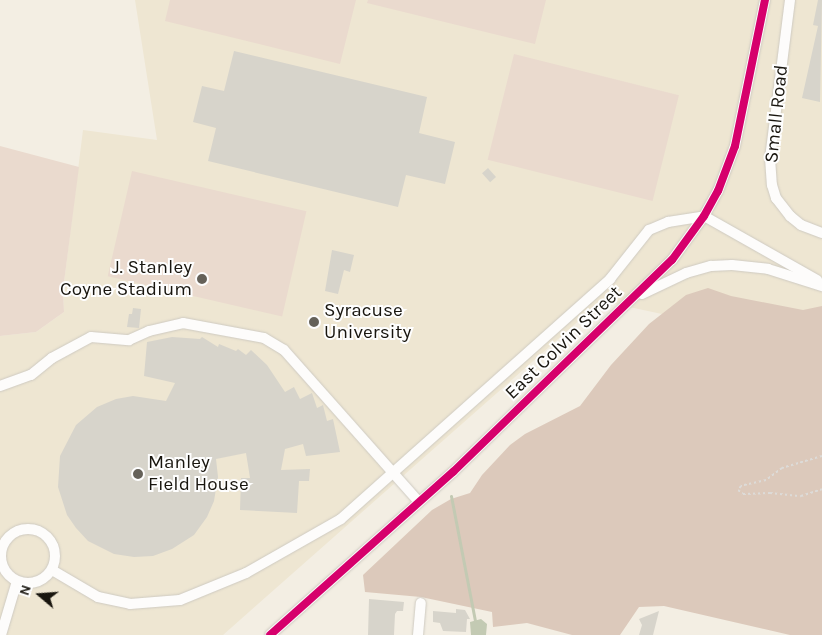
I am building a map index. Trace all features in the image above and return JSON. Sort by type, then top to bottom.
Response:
[{"type":"street","name":"East Colvin Street","points":[[270,635],[419,502],[635,298],[672,260],[704,216],[718,191],[735,146],[765,0]]},
{"type":"street","name":"Small Road","points":[[790,0],[770,158],[772,185],[776,198],[790,216],[801,225],[822,233]]},
{"type":"street","points":[[52,570],[98,596],[130,604],[180,600],[246,573],[342,519],[610,279],[649,230],[668,222],[704,216],[822,284]]},
{"type":"street","points":[[635,298],[686,273],[711,266],[732,265],[768,269],[822,284]]},
{"type":"street","points":[[0,386],[31,375],[52,358],[91,338],[129,340],[149,331],[184,323],[241,332],[264,338],[284,350],[419,502]]},
{"type":"street","points":[[24,528],[42,531],[53,543],[56,554],[52,570],[39,581],[30,583],[17,581],[4,569],[1,560],[1,545],[14,532],[24,528]]},
{"type":"street","points":[[2,635],[17,581]]},
{"type":"street","points":[[418,635],[421,603]]},
{"type":"path","points":[[822,456],[782,468],[766,480],[742,486],[738,490],[742,494],[770,493],[801,496],[822,489]]},
{"type":"shaded area","name":"Syracuse University","points":[[135,0],[822,0],[822,348],[601,301],[223,635],[0,635],[0,336],[36,332],[64,312],[63,290],[83,130],[157,140]]},
{"type":"shaded area","points":[[170,0],[356,0],[340,64],[165,21]]},
{"type":"shaded area","points":[[368,0],[546,0],[535,44],[367,3]]},
{"type":"shaded area","points":[[514,54],[679,95],[653,201],[488,160]]},
{"type":"shaded area","points":[[0,146],[79,167],[63,290],[64,312],[36,332],[0,336]]},
{"type":"shaded area","points":[[132,171],[306,211],[282,316],[108,276]]},
{"type":"shaded area","points":[[708,288],[731,296],[803,310],[822,306],[822,635],[790,635],[664,606],[639,607],[620,635],[572,635],[527,623],[493,627],[492,612],[421,597],[365,592],[363,575],[432,510],[451,499],[470,493],[482,475],[510,445],[525,434],[580,406],[611,365],[649,324],[686,295]]},
{"type":"shaded area","points":[[481,619],[487,624],[486,635],[471,635],[470,622]]},
{"type":"building","points":[[818,0],[822,0],[820,102],[802,98],[818,26],[813,25]]},
{"type":"building","points":[[234,51],[427,97],[419,133],[455,142],[445,184],[406,175],[398,207],[208,161],[216,128],[193,122],[202,86],[224,91]]},
{"type":"building","points":[[488,168],[496,177],[490,182],[482,173]]},
{"type":"building","points":[[332,250],[354,255],[350,272],[344,270],[338,294],[325,291]]},
{"type":"building","points":[[133,308],[141,309],[139,328],[127,327],[129,314],[132,314]]},
{"type":"building","points":[[172,337],[200,339],[202,337],[218,347],[219,344],[236,351],[238,349],[246,355],[251,350],[267,365],[285,392],[294,387],[300,399],[312,393],[317,408],[323,405],[327,421],[333,419],[340,452],[306,456],[303,444],[285,449],[281,470],[310,469],[309,481],[299,481],[297,513],[240,510],[241,478],[250,478],[246,453],[216,459],[218,477],[214,501],[207,517],[194,535],[172,549],[153,556],[134,557],[114,554],[88,541],[67,515],[58,487],[60,456],[76,425],[97,407],[116,399],[133,396],[166,401],[175,383],[144,376],[147,342]]},
{"type":"building","points":[[369,599],[404,602],[403,611],[397,611],[395,614],[394,635],[368,635]]},
{"type":"building","points":[[456,609],[465,610],[470,619],[467,619],[466,632],[443,631],[440,623],[433,622],[433,611],[456,613]]},
{"type":"building","points":[[659,611],[653,635],[639,635],[642,625],[639,619]]},
{"type":"waterway","points":[[451,496],[475,621]]},
{"type":"cycle path","points":[[270,635],[453,472],[672,260],[704,216],[718,191],[735,146],[765,0]]},
{"type":"place","name":"J. Stanley Coyne Stadium","points":[[202,279]]},
{"type":"place","name":"Syracuse University","points":[[314,322]]},
{"type":"place","name":"Manley Field House","points":[[138,474]]}]
